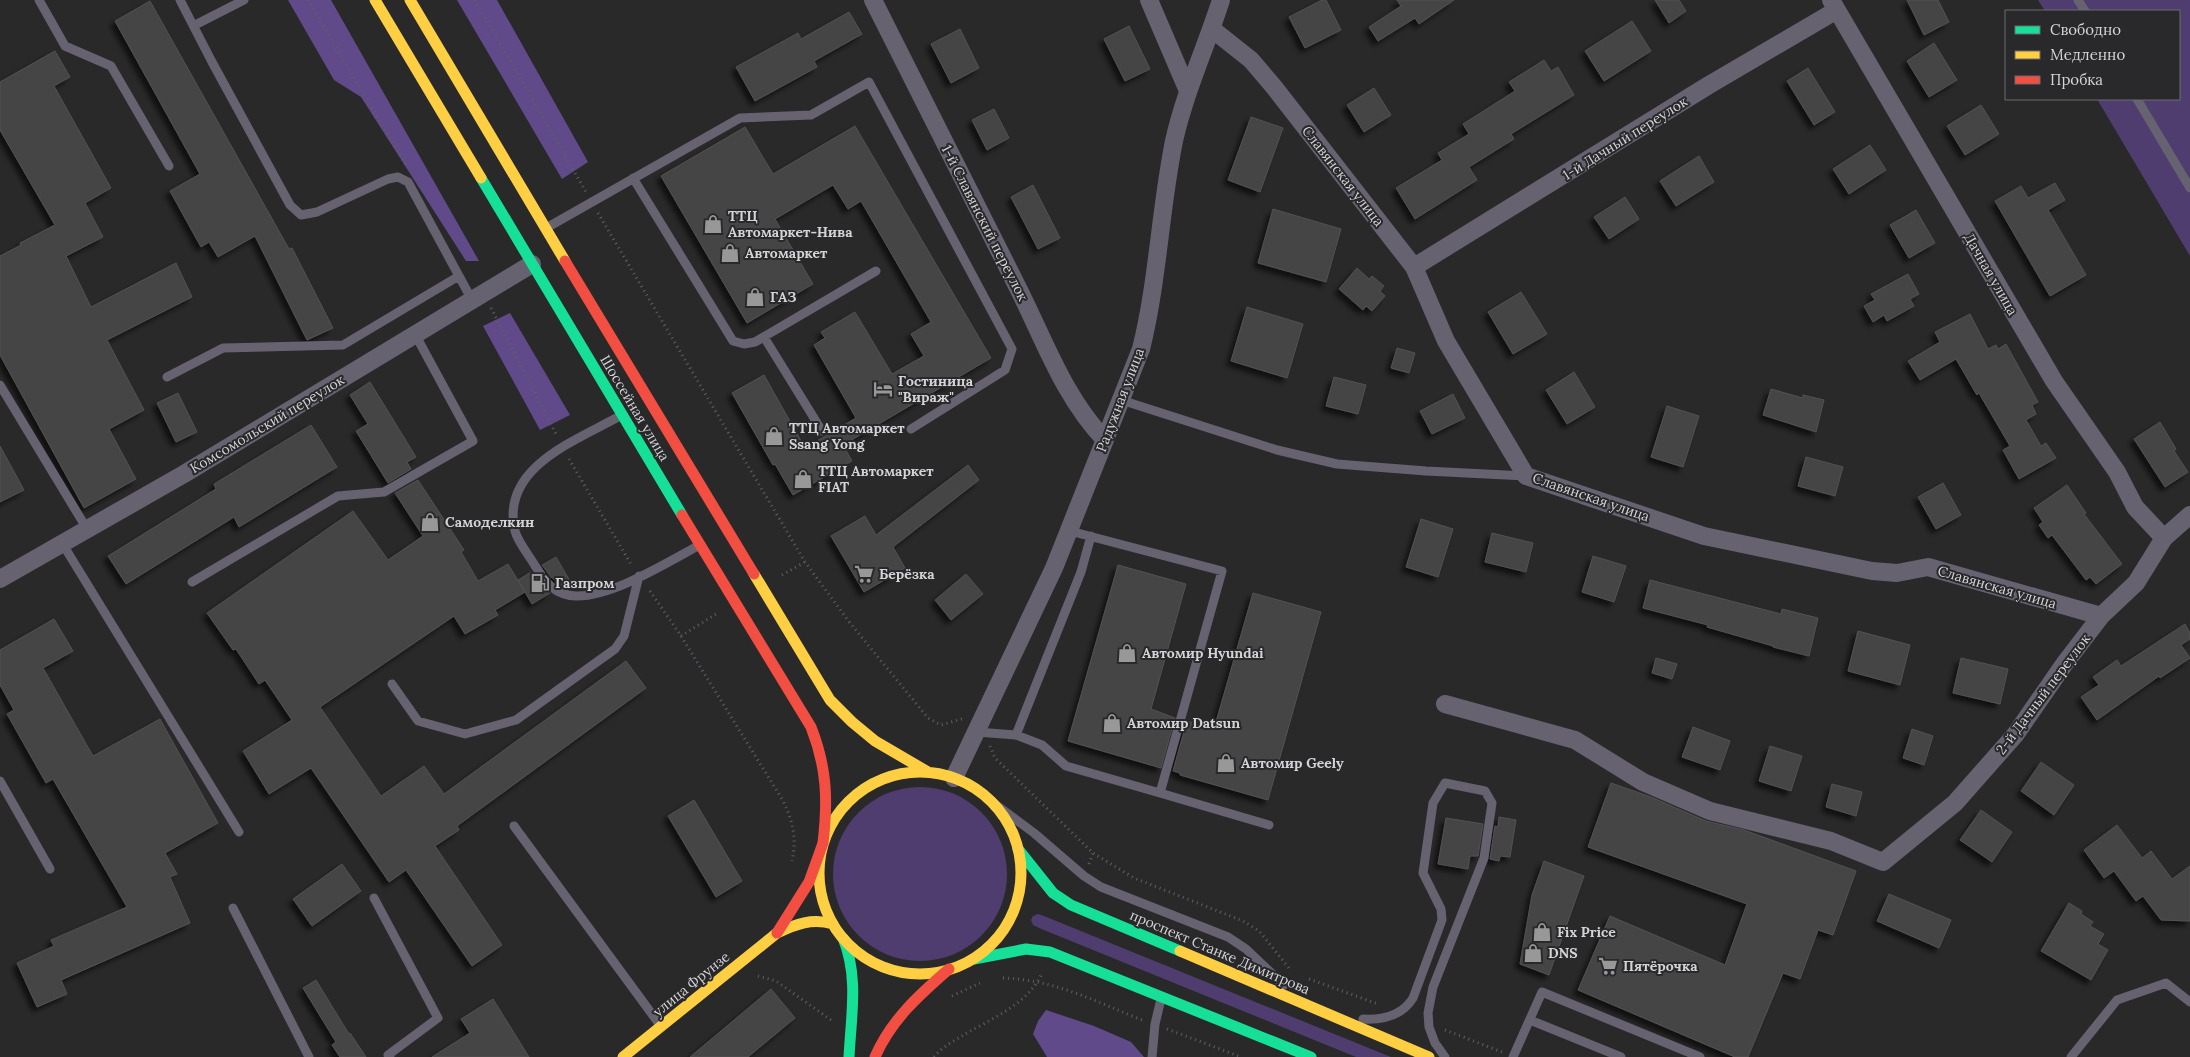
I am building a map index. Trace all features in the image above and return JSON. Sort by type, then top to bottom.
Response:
[{"type":"main road","name":"Шоссейная улица","points":[[376,0],[621,415],[812,727],[825,767],[828,804],[824,843]]},
{"type":"main road","name":"Шоссейная улица","points":[[410,0],[830,700],[844,716],[880,745],[901,759],[928,772]]},
{"type":"main road","points":[[777,933],[809,882],[824,843],[839,812],[864,789],[894,775],[928,772],[954,778],[977,790],[991,801],[1007,823],[1018,848],[1020,885],[1008,920],[986,949],[970,960],[949,969],[917,974],[884,967],[856,951],[843,938]]},
{"type":"main road","points":[[824,843],[819,878],[822,895],[833,924],[850,952],[853,980],[849,1057]]},
{"type":"main road","name":"проспект Станке Димитрова","points":[[1018,848],[1042,882],[1052,893],[1066,903],[1429,1057]]},
{"type":"main road","points":[[777,933],[792,925],[812,920],[833,924]]},
{"type":"main road","name":"улица Фрунзе","points":[[624,1057],[777,933]]},
{"type":"main road","points":[[970,960],[1026,949],[1050,952],[1311,1057]]},
{"type":"main road","points":[[875,1057],[895,1023],[908,1006],[949,969]]},
{"type":"street","name":"1-й Славянский переулок","points":[[873,0],[1069,394],[1088,422],[1105,440]]},
{"type":"street","points":[[1149,0],[1188,91]]},
{"type":"street","name":"Радужная улица","points":[[954,778],[981,729],[1054,568],[1140,349],[1150,312],[1171,159],[1188,91],[1221,0]]},
{"type":"street","name":"1-й Дачный переулок","points":[[1414,267],[1709,85],[1834,5]]},
{"type":"street","name":"Дачная улица","points":[[1834,5],[2054,381],[2117,472],[2135,507],[2164,538]]},
{"type":"street","name":"Славянская улица","points":[[1212,29],[1251,60],[1274,87],[1414,267],[1446,341],[1526,476],[1704,536],[1872,571],[1897,573],[1928,567],[2101,616]]},
{"type":"street","name":"Комсомольский переулок","points":[[0,579],[184,474],[416,336],[532,264]]},
{"type":"street","name":"2-й Дачный переулок","points":[[1445,704],[1575,740],[1643,782],[1710,811],[1831,841],[1883,862],[1955,803],[2015,735],[2065,663],[2101,616],[2136,583],[2164,538],[2190,515]]},
{"type":"lane","points":[[39,0],[65,46],[111,66],[169,166]]},
{"type":"lane","points":[[180,0],[290,204],[301,215],[317,212],[388,179],[398,177],[408,182],[459,276],[478,297]]},
{"type":"lane","points":[[194,25],[244,0]]},
{"type":"lane","points":[[546,229],[591,201],[740,118],[811,115],[869,82],[1012,349],[1005,370],[911,430]]},
{"type":"lane","points":[[2138,100],[2190,188]]},
{"type":"lane","points":[[632,178],[733,341],[744,344],[755,342],[876,271]]},
{"type":"lane","points":[[167,377],[223,348],[343,344],[459,276]]},
{"type":"lane","points":[[192,582],[338,496],[384,492],[473,441],[416,336]]},
{"type":"lane","points":[[764,337],[822,431]]},
{"type":"lane","points":[[0,385],[86,529]]},
{"type":"lane","points":[[1121,400],[1277,450],[1337,464],[1526,476]]},
{"type":"lane","points":[[621,415],[550,455],[531,470],[522,482],[516,497],[514,520],[516,533],[520,541],[544,580],[560,594],[577,596],[599,592],[639,576],[700,545]]},
{"type":"lane","points":[[1070,531],[1222,571],[1160,792]]},
{"type":"lane","points":[[1016,735],[1081,572],[1091,536]]},
{"type":"lane","points":[[62,543],[239,832]]},
{"type":"lane","points":[[392,684],[418,721],[465,734],[516,720],[615,649],[624,636],[639,576]]},
{"type":"lane","points":[[981,729],[1016,735],[1042,745],[1066,766],[1269,825]]},
{"type":"lane","points":[[0,781],[50,869]]},
{"type":"lane","points":[[1339,1019],[1370,1019],[1391,1016],[1400,1013],[1413,998],[1442,920],[1441,909],[1423,873],[1433,803],[1445,783],[1485,791],[1492,803],[1484,858],[1433,987],[1428,1013],[1429,1027],[1435,1043],[1445,1057]]},
{"type":"lane","points":[[991,801],[1034,833],[1084,876],[1101,887],[1228,937],[1246,949],[1307,1005]]},
{"type":"lane","points":[[514,826],[662,1027]]},
{"type":"lane","points":[[374,898],[438,1018],[388,1054],[390,1057]]},
{"type":"lane","points":[[233,908],[309,1057]]},
{"type":"lane","points":[[2071,1057],[2117,1000],[2166,983],[2190,1002]]},
{"type":"lane","points":[[1513,1057],[1542,992],[1700,1057]]},
{"type":"lane","points":[[1152,1057],[1155,1024],[1162,996]]},
{"type":"lane","points":[[1530,1020],[1621,1057]]},
{"type":"path","points":[[308,0],[408,168]]},
{"type":"path","points":[[475,0],[591,201],[805,562],[850,623],[928,718],[941,725],[964,718],[981,729],[995,758],[1093,853],[1134,878],[1243,921],[1258,930],[1293,973]]},
{"type":"path","points":[[478,297],[563,448],[639,576],[681,636],[782,799],[790,815],[796,842],[791,870]]},
{"type":"path","points":[[934,1057],[951,1042],[1022,1001],[1038,981],[1050,952]]},
{"type":"path","points":[[743,961],[755,976],[776,981],[837,1024]]},
{"type":"path","points":[[1001,978],[1038,981],[1065,989],[1241,1057]]},
{"type":"path","points":[[949,997],[987,981]]},
{"type":"shaded area","points":[[288,0],[331,0],[479,261],[466,261],[361,97],[334,80]]},
{"type":"shaded area","points":[[457,0],[497,0],[588,162],[562,179]]},
{"type":"shaded area","points":[[2038,0],[2190,0],[2190,256],[2098,100],[2180,100],[2180,10],[2044,10]]},
{"type":"shaded area","points":[[510,313],[570,415],[540,430],[483,326]]},
{"type":"shaded area","points":[[920,787],[937,789],[961,797],[987,819],[997,833],[1003,849],[1007,874],[1005,891],[997,915],[975,941],[961,951],[945,957],[920,961],[903,959],[879,951],[853,929],[843,915],[837,899],[833,874],[835,857],[843,833],[865,807],[879,797],[895,791]]},
{"type":"shaded area","points":[[1038,914],[1391,1057],[1356,1057],[1039,928],[1033,925],[1031,920],[1033,916]]},
{"type":"shaded area","points":[[1046,1010],[1094,1026],[1131,1042],[1144,1057],[1047,1057],[1033,1034],[1038,1021]]},
{"type":"building","points":[[1322,0],[1326,0],[1341,30],[1305,48],[1289,17]]},
{"type":"building","points":[[1397,0],[1454,0],[1419,24],[1415,18],[1378,41],[1369,27],[1401,6]]},
{"type":"building","points":[[1655,0],[1679,0],[1686,11],[1669,23]]},
{"type":"building","points":[[1907,0],[1938,0],[1949,22],[1924,35]]},
{"type":"building","points":[[150,1],[289,249],[292,248],[333,328],[307,340],[255,236],[218,257],[209,242],[201,247],[170,191],[200,174],[115,21]]},
{"type":"building","points":[[849,12],[862,34],[814,61],[817,67],[755,101],[736,67],[798,33],[801,39]]},
{"type":"building","points":[[1632,21],[1651,51],[1604,81],[1585,51]]},
{"type":"building","points":[[1129,26],[1150,69],[1125,81],[1104,39]]},
{"type":"building","points":[[960,29],[979,68],[951,83],[931,44]]},
{"type":"building","points":[[1934,43],[1957,80],[1929,97],[1907,61]]},
{"type":"building","points":[[55,51],[70,77],[54,86],[111,188],[85,203],[103,237],[66,256],[91,307],[176,263],[192,297],[107,340],[144,410],[109,429],[136,479],[84,508],[0,355],[0,256],[21,245],[20,243],[55,225],[0,130],[0,82]]},
{"type":"building","points":[[1544,60],[1551,71],[1558,67],[1574,95],[1511,134],[1514,139],[1469,167],[1477,180],[1415,219],[1396,188],[1442,160],[1438,153],[1469,134],[1463,124],[1515,91],[1509,82]]},
{"type":"building","points":[[1808,68],[1835,112],[1814,125],[1787,81]]},
{"type":"building","points":[[1374,88],[1391,115],[1364,132],[1347,105]]},
{"type":"building","points":[[1981,105],[1999,134],[1965,155],[1947,126]]},
{"type":"building","points":[[994,109],[1009,138],[987,150],[972,120]]},
{"type":"building","points":[[1251,117],[1283,128],[1260,192],[1228,180]]},
{"type":"building","points":[[855,126],[991,358],[843,445],[852,461],[793,495],[775,464],[773,465],[732,393],[764,375],[805,448],[856,418],[814,345],[825,338],[821,332],[855,312],[892,374],[924,356],[911,334],[931,322],[861,201],[848,209],[833,185],[775,219],[813,284],[747,323],[661,176],[745,127],[773,174]]},
{"type":"building","points":[[1870,145],[1886,170],[1849,194],[1833,169]]},
{"type":"building","points":[[1699,156],[1714,182],[1676,206],[1660,181]]},
{"type":"building","points":[[2055,183],[2065,200],[2048,210],[2086,275],[2050,296],[1995,201],[2021,186],[2028,198]]},
{"type":"building","points":[[1033,185],[1060,238],[1038,249],[1011,197]]},
{"type":"building","points":[[1625,197],[1639,219],[1609,239],[1594,217]]},
{"type":"building","points":[[1273,209],[1341,229],[1326,282],[1258,263]]},
{"type":"building","points":[[1916,210],[1935,243],[1909,258],[1890,225]]},
{"type":"building","points":[[1357,268],[1369,279],[1372,276],[1384,286],[1380,291],[1385,296],[1372,311],[1366,306],[1363,310],[1339,289]]},
{"type":"building","points":[[1908,274],[1919,294],[1910,299],[1914,306],[1887,321],[1884,315],[1873,322],[1864,306],[1875,300],[1871,294]]},
{"type":"building","points":[[1521,292],[1547,334],[1513,354],[1488,312]]},
{"type":"building","points":[[1247,307],[1303,324],[1287,378],[1231,361]]},
{"type":"building","points":[[1970,314],[1988,349],[1996,345],[1998,349],[2006,344],[2038,402],[2032,405],[2036,414],[2026,420],[2041,446],[2046,443],[2056,458],[2019,479],[2003,450],[2010,446],[1979,393],[1977,395],[1956,359],[1920,380],[1908,361],[1940,342],[1935,332]]},
{"type":"building","points":[[1397,348],[1415,353],[1409,373],[1391,368]]},
{"type":"building","points":[[1574,372],[1595,407],[1567,424],[1546,390]]},
{"type":"building","points":[[1334,377],[1366,385],[1358,414],[1326,406]]},
{"type":"building","points":[[370,382],[416,457],[407,462],[411,469],[388,483],[356,431],[368,424],[350,395]]},
{"type":"building","points":[[1771,389],[1803,398],[1803,395],[1824,400],[1816,432],[1763,415]]},
{"type":"building","points":[[178,393],[197,432],[176,442],[157,403]]},
{"type":"building","points":[[1453,394],[1465,418],[1432,434],[1420,411]]},
{"type":"building","points":[[1667,406],[1699,416],[1683,467],[1651,457]]},
{"type":"building","points":[[2160,422],[2176,449],[2174,451],[2188,472],[2165,487],[2134,439]]},
{"type":"building","points":[[311,425],[337,467],[239,527],[234,517],[126,584],[108,556],[216,489],[214,484]]},
{"type":"building","points":[[0,446],[24,490],[0,502]]},
{"type":"building","points":[[1806,457],[1843,467],[1835,496],[1798,486]]},
{"type":"building","points":[[968,465],[979,480],[893,547],[905,568],[864,592],[831,536],[865,516],[876,535]]},
{"type":"building","points":[[418,480],[464,550],[461,552],[478,581],[508,564],[525,592],[495,610],[498,615],[465,634],[454,616],[320,707],[381,796],[424,766],[444,794],[626,661],[646,688],[457,826],[459,830],[435,846],[502,945],[472,966],[406,870],[389,882],[311,768],[269,794],[243,751],[292,720],[265,680],[259,684],[236,649],[233,650],[207,613],[353,511],[388,560],[423,536],[395,493]]},
{"type":"building","points":[[1943,483],[1961,515],[1936,529],[1918,497]]},
{"type":"building","points":[[2067,485],[2086,513],[2084,514],[2122,564],[2096,584],[2090,577],[2086,580],[2052,535],[2048,538],[2039,525],[2043,522],[2034,508]]},
{"type":"building","points":[[1421,519],[1453,529],[1438,577],[1406,567]]},
{"type":"building","points":[[1492,533],[1533,543],[1526,572],[1485,562]]},
{"type":"building","points":[[1593,556],[1626,566],[1614,602],[1582,592]]},
{"type":"building","points":[[556,557],[570,581],[562,586],[551,577],[542,565]]},
{"type":"building","points":[[1118,565],[1186,584],[1151,709],[1175,718],[1161,768],[1068,741]]},
{"type":"building","points":[[531,572],[550,593],[532,604],[518,580]]},
{"type":"building","points":[[966,574],[983,594],[951,620],[935,600]]},
{"type":"building","points":[[1650,580],[1781,614],[1782,609],[1818,618],[1809,656],[1707,627],[1708,625],[1643,608]]},
{"type":"building","points":[[1253,593],[1321,612],[1268,800],[1180,775],[1180,773],[1173,771],[1187,721],[1214,729]]},
{"type":"building","points":[[54,619],[73,651],[43,668],[93,756],[160,719],[218,823],[165,853],[177,874],[170,877],[190,923],[61,980],[67,994],[37,1007],[17,963],[54,946],[51,940],[127,907],[53,779],[46,783],[7,714],[14,710],[0,685],[0,650]]},
{"type":"building","points":[[2185,624],[2190,633],[2190,639],[2181,645],[2190,658],[2160,678],[2159,676],[2097,720],[2081,697],[2099,685],[2093,677],[2117,660],[2121,666]]},
{"type":"building","points":[[1858,631],[1910,645],[1900,685],[1848,671]]},
{"type":"building","points":[[1656,658],[1677,664],[1672,679],[1652,673]]},
{"type":"building","points":[[1961,658],[2008,669],[2000,704],[1953,693]]},
{"type":"building","points":[[1693,727],[1730,741],[1720,770],[1682,757]]},
{"type":"building","points":[[1912,729],[1933,736],[1924,765],[1903,758]]},
{"type":"building","points":[[1770,746],[1802,756],[1791,791],[1759,781]]},
{"type":"building","points":[[2041,762],[2074,785],[2054,815],[2021,791]]},
{"type":"building","points":[[1611,783],[1651,797],[1706,821],[1744,830],[1856,871],[1833,935],[1818,930],[1800,979],[1783,973],[1748,1057],[1735,1057],[1578,990],[1610,916],[1725,965],[1747,904],[1588,847]]},
{"type":"building","points":[[1832,784],[1862,792],[1856,816],[1826,807]]},
{"type":"building","points":[[694,800],[742,881],[716,897],[668,816]]},
{"type":"building","points":[[1981,810],[2012,832],[1992,862],[1960,840]]},
{"type":"building","points":[[1499,817],[1516,820],[1510,857],[1500,856],[1499,861],[1490,859],[1495,826],[1498,827]]},
{"type":"building","points":[[1446,818],[1483,824],[1478,856],[1470,856],[1468,869],[1438,864]]},
{"type":"building","points":[[2117,825],[2142,858],[2151,851],[2172,879],[2190,866],[2190,921],[2161,920],[2143,896],[2136,901],[2114,871],[2104,878],[2084,850]]},
{"type":"building","points":[[1544,861],[1584,876],[1549,975],[1520,964],[1532,895]]},
{"type":"building","points":[[342,864],[361,891],[312,926],[293,899]]},
{"type":"building","points":[[1889,894],[1951,920],[1939,948],[1877,921]]},
{"type":"building","points":[[2069,903],[2082,911],[2081,914],[2093,922],[2090,926],[2104,934],[2098,944],[2108,950],[2091,980],[2041,951]]},
{"type":"building","points":[[316,980],[349,1034],[366,1057],[340,1057],[332,1045],[336,1042],[303,988]]},
{"type":"building","points":[[771,989],[795,1018],[748,1057],[690,1057]]},
{"type":"building","points":[[493,999],[529,1057],[432,1057],[470,1033],[461,1019]]},
{"type":"traffic: fast","points":[[481,178],[682,515]]},
{"type":"traffic: fast","points":[[1018,849],[1053,893],[1071,905],[1180,951]]},
{"type":"traffic: fast","points":[[843,938],[851,967],[853,997],[849,1057]]},
{"type":"traffic: fast","points":[[974,959],[1026,949],[1050,952],[1311,1057]]},
{"type":"traffic: slow","points":[[375,0],[481,178]]},
{"type":"traffic: slow","points":[[410,0],[565,261]]},
{"type":"traffic: slow","points":[[754,574],[830,700],[875,741],[928,772]]},
{"type":"traffic: slow","points":[[920,772],[940,774],[967,784],[984,795],[998,809],[1013,835],[1019,853],[1021,873],[1019,893],[1009,920],[998,937],[984,951],[958,966],[940,972],[920,974],[900,972],[873,962],[856,951],[842,937],[827,911],[821,893],[819,873],[821,853],[831,826],[842,809],[856,795],[882,780],[900,774],[920,772]]},
{"type":"traffic: slow","points":[[623,1057],[777,933],[804,923],[825,922],[833,924]]},
{"type":"traffic: slow","points":[[1180,951],[1429,1057]]},
{"type":"traffic: jam","points":[[565,261],[754,574]]},
{"type":"traffic: jam","points":[[682,515],[811,727],[820,756],[825,784],[823,843]]},
{"type":"traffic: jam","points":[[777,933],[809,882],[823,843]]},
{"type":"traffic: jam","points":[[875,1057],[889,1031],[907,1009],[949,969]]},
{"type":"place","name":"ТТЦ Автомаркет-Нива","points":[[713,224]]},
{"type":"place","name":"Автомаркет","points":[[730,253]]},
{"type":"place","name":"ГАЗ","points":[[755,297]]},
{"type":"place","name":"Гостиница \"Вираж\"","points":[[883,389]]},
{"type":"place","name":"ТТЦ Автомаркет Ssang Yong","points":[[774,436]]},
{"type":"place","name":"ТТЦ Автомаркет FIAT","points":[[803,479]]},
{"type":"place","name":"Самоделкин","points":[[430,522]]},
{"type":"place","name":"Берёзка","points":[[864,574]]},
{"type":"place","name":"Газпром","points":[[540,583]]},
{"type":"place","name":"Автомир Hyundai","points":[[1127,653]]},
{"type":"place","name":"Автомир Datsun","points":[[1112,723]]},
{"type":"place","name":"Автомир Geely","points":[[1226,763]]},
{"type":"place","name":"Fix Price","points":[[1542,932]]},
{"type":"place","name":"DNS","points":[[1533,953]]},
{"type":"place","name":"Пятёрочка","points":[[1608,966]]}]
